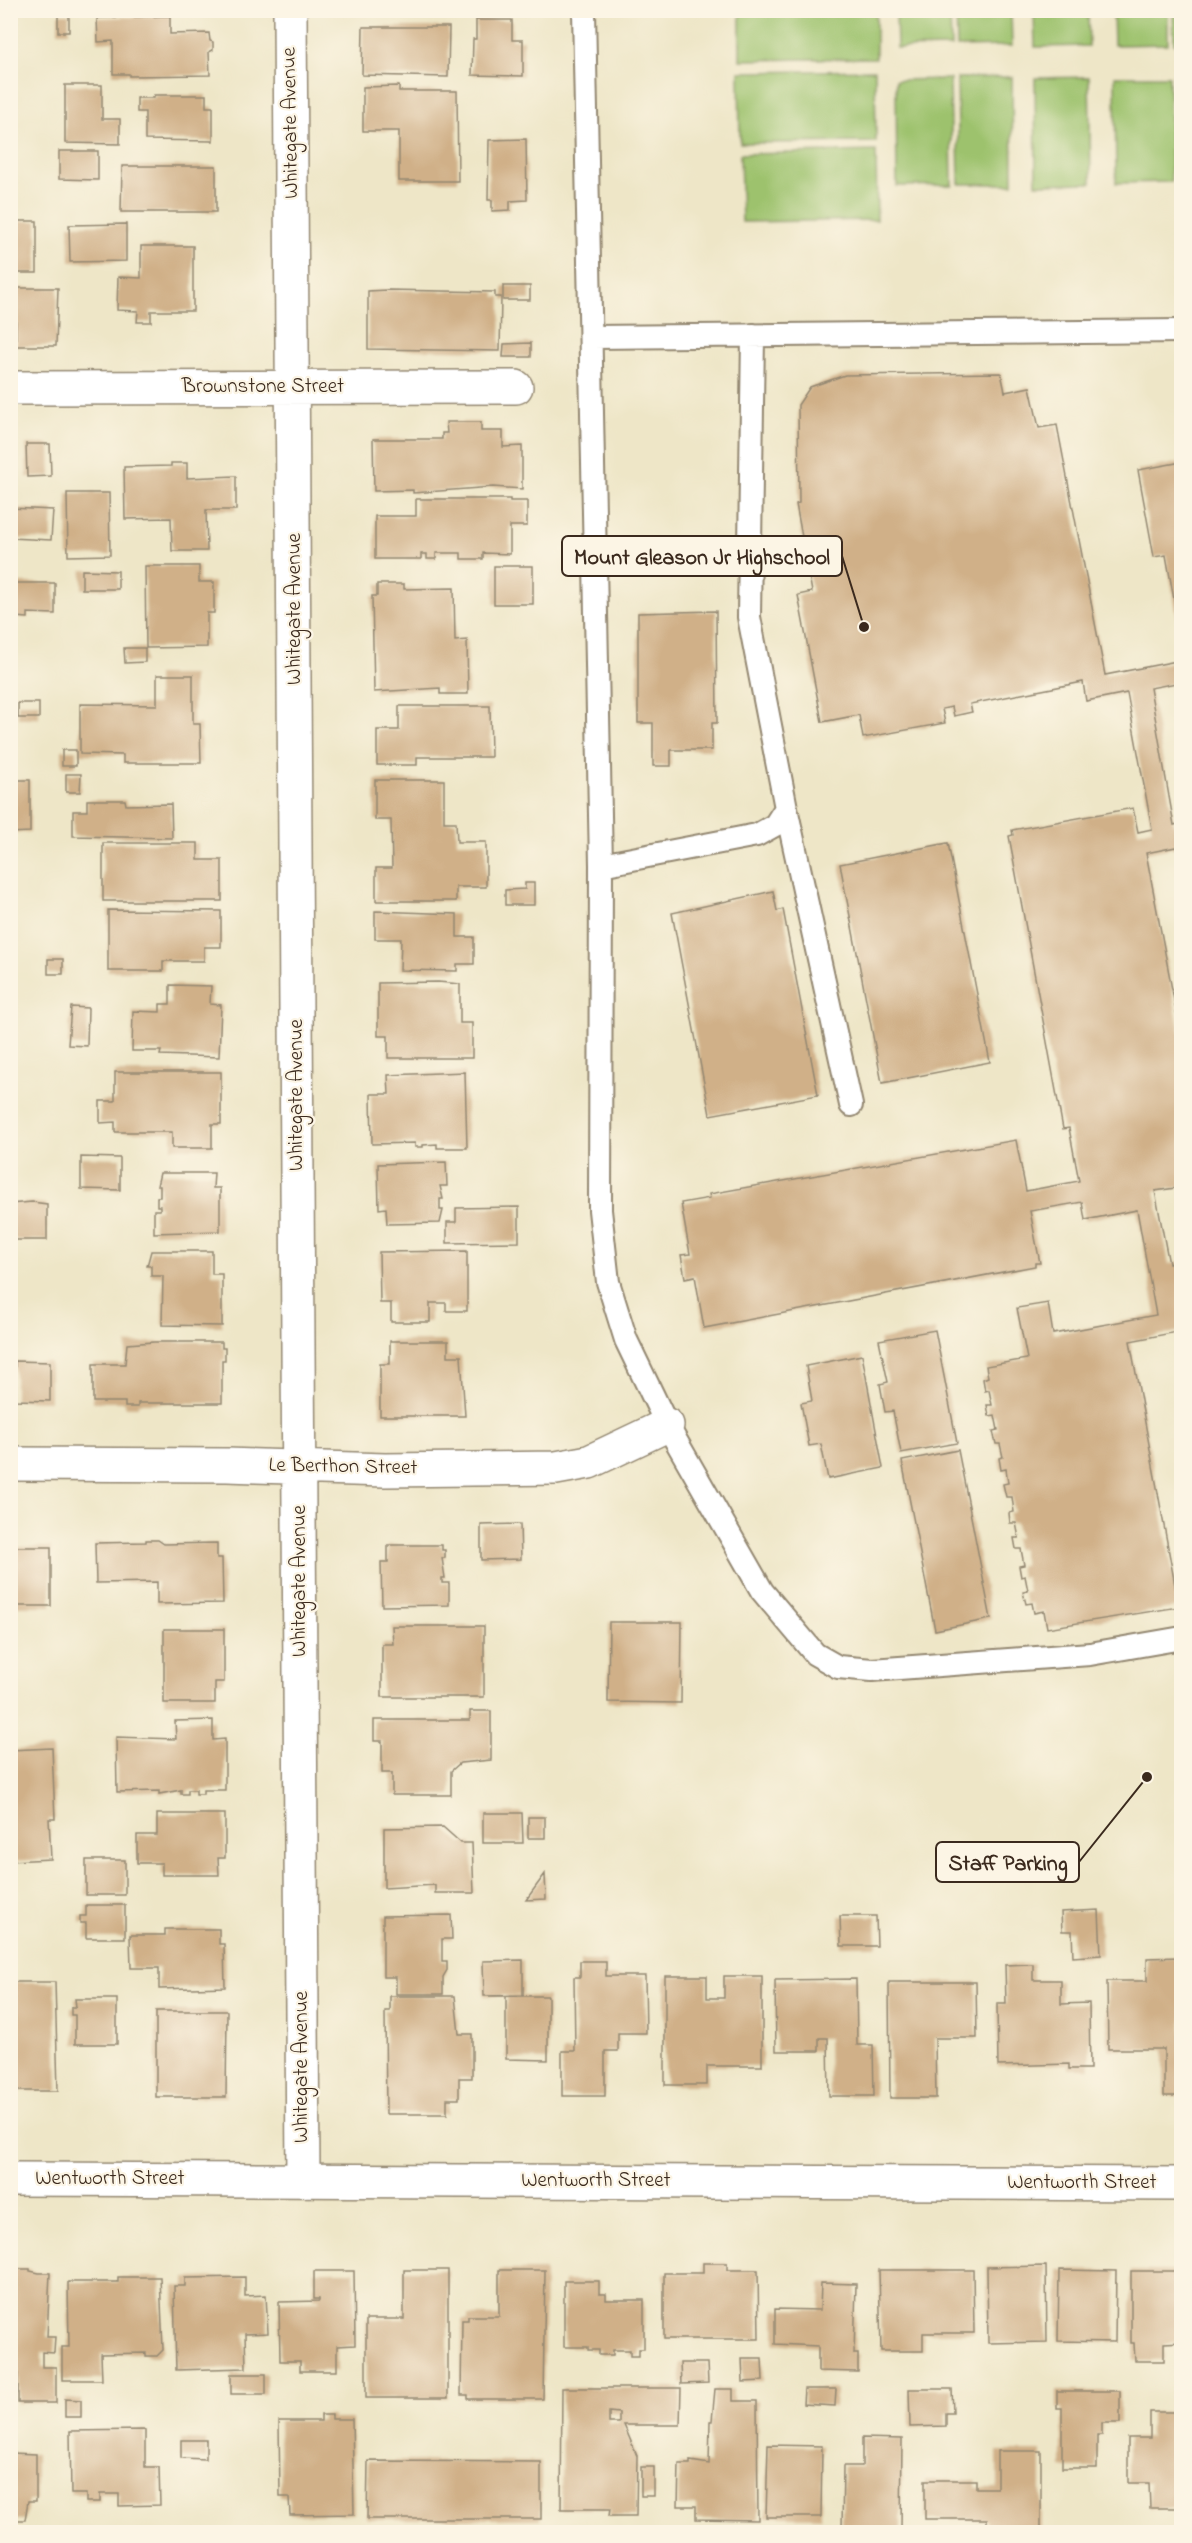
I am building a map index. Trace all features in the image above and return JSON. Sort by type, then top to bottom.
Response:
[{"type":"street","name":"Whitegate Avenue","points":[[290,10],[303,2180]]},
{"type":"street","name":"Brownstone Street","points":[[10,388],[516,387]]},
{"type":"street","name":"Le Berthon Street","points":[[10,1464],[299,1466],[385,1470],[556,1468],[590,1462],[667,1425]]},
{"type":"street","name":"Wentworth Street","points":[[10,2179],[1182,2184]]},
{"type":"lane","points":[[584,10],[601,865],[600,1210],[608,1282],[626,1340],[667,1425],[762,1591],[815,1654],[838,1667],[873,1670],[1028,1659],[1096,1653],[1182,1638]]},
{"type":"lane","points":[[592,337],[1182,330]]},
{"type":"lane","points":[[753,335],[748,617],[786,808],[851,1105]]},
{"type":"lane","points":[[601,865],[757,835],[775,825],[786,808]]},
{"type":"green space","points":[[740,11],[876,11],[876,58],[740,60]]},
{"type":"green space","points":[[896,11],[950,11],[951,47],[897,48]]},
{"type":"green space","points":[[956,11],[1011,11],[1012,46],[957,47]]},
{"type":"green space","points":[[1034,11],[1088,11],[1089,46],[1035,47]]},
{"type":"green space","points":[[1113,11],[1168,11],[1168,44],[1114,45]]},
{"type":"green space","points":[[1173,11],[1181,11],[1181,44],[1174,44]]},
{"type":"green space","points":[[875,70],[876,142],[740,143],[739,72]]},
{"type":"green space","points":[[1174,75],[1181,75],[1181,181],[1176,181]]},
{"type":"green space","points":[[1115,76],[1169,76],[1171,182],[1116,183]]},
{"type":"green space","points":[[1012,77],[1013,184],[959,184],[957,78]]},
{"type":"green space","points":[[1089,77],[1091,183],[1036,184],[1035,78]]},
{"type":"green space","points":[[950,79],[952,185],[897,186],[896,80]]},
{"type":"green space","points":[[876,151],[877,220],[742,222],[740,154]]},
{"type":"building","points":[[58,14],[69,14],[69,32],[58,32]]},
{"type":"building","points":[[170,16],[170,34],[209,33],[210,41],[213,42],[213,50],[209,52],[210,75],[129,76],[129,74],[113,74],[113,41],[98,42],[97,18]]},
{"type":"building","points":[[476,20],[512,20],[512,40],[523,40],[523,76],[472,75]]},
{"type":"building","points":[[363,27],[449,27],[448,77],[362,75]]},
{"type":"building","points":[[65,85],[102,85],[102,119],[120,119],[120,144],[65,143]]},
{"type":"building","points":[[399,86],[399,91],[457,91],[458,181],[399,181],[399,131],[363,131],[363,87]]},
{"type":"building","points":[[154,95],[206,95],[206,107],[213,107],[213,141],[145,140],[145,112],[137,112],[137,98],[154,98]]},
{"type":"building","points":[[526,139],[527,200],[510,201],[510,210],[492,211],[492,200],[488,200],[489,140]]},
{"type":"building","points":[[59,151],[98,151],[98,180],[59,179]]},
{"type":"building","points":[[122,166],[216,166],[216,212],[121,212]]},
{"type":"building","points":[[10,221],[37,221],[37,273],[10,273]]},
{"type":"building","points":[[126,224],[126,261],[70,262],[69,225]]},
{"type":"building","points":[[141,246],[193,246],[193,311],[151,311],[151,322],[137,322],[138,311],[117,310],[118,277],[141,278]]},
{"type":"building","points":[[503,286],[530,286],[530,300],[503,300]]},
{"type":"building","points":[[10,288],[58,288],[56,346],[16,346],[16,322],[10,322]]},
{"type":"building","points":[[368,291],[495,292],[495,297],[501,297],[500,351],[368,349]]},
{"type":"building","points":[[531,343],[531,357],[503,357],[504,344]]},
{"type":"building","points":[[1001,373],[1005,392],[1030,387],[1039,428],[1057,425],[1105,675],[1182,660],[1182,682],[1150,688],[1174,825],[1182,823],[1182,874],[1176,847],[1146,853],[1182,1042],[1182,1187],[1155,1191],[1169,1264],[1182,1261],[1182,1331],[1130,1341],[1179,1607],[1047,1628],[1044,1611],[1034,1613],[1032,1603],[1026,1604],[1023,1592],[1028,1591],[1025,1576],[1021,1577],[1019,1566],[1024,1565],[1021,1549],[1016,1549],[1014,1538],[1019,1538],[1016,1523],[1010,1523],[1009,1513],[1014,1512],[1012,1497],[1006,1497],[1003,1484],[1008,1483],[1006,1469],[1001,1470],[999,1458],[1003,1457],[1000,1444],[996,1444],[993,1431],[998,1430],[995,1415],[989,1416],[987,1405],[992,1405],[989,1390],[985,1391],[983,1379],[988,1377],[986,1366],[1027,1359],[1017,1308],[1048,1303],[1053,1334],[1156,1315],[1137,1210],[1085,1220],[1082,1202],[1030,1211],[1040,1263],[1035,1263],[1035,1266],[704,1328],[695,1276],[685,1278],[681,1255],[690,1254],[681,1203],[710,1198],[709,1194],[1016,1140],[1026,1191],[1079,1181],[1069,1128],[1063,1129],[1009,836],[1013,835],[1012,830],[1133,808],[1138,832],[1152,829],[1127,693],[1086,701],[1083,682],[970,704],[972,712],[954,716],[952,707],[942,709],[945,723],[863,738],[859,715],[822,722],[798,595],[812,592],[796,504],[799,503],[798,405],[810,387],[845,375]]},
{"type":"building","points":[[446,422],[481,422],[481,431],[503,431],[503,447],[522,446],[522,489],[493,487],[413,493],[413,490],[374,491],[373,439],[442,439],[442,433],[447,433]]},
{"type":"building","points":[[26,444],[50,444],[51,476],[27,477]]},
{"type":"building","points":[[1182,462],[1182,633],[1180,633],[1166,555],[1154,557],[1138,470]]},
{"type":"building","points":[[171,463],[187,463],[187,478],[236,476],[236,510],[206,510],[207,551],[172,551],[171,518],[125,519],[124,467],[171,466]]},
{"type":"building","points":[[67,493],[109,493],[110,555],[68,556]]},
{"type":"building","points":[[416,499],[527,501],[527,526],[510,526],[510,554],[483,553],[483,559],[461,559],[461,553],[436,553],[436,559],[427,559],[427,554],[421,554],[421,559],[375,559],[375,516],[416,516]]},
{"type":"building","points":[[10,508],[53,510],[51,540],[10,538]]},
{"type":"building","points":[[145,566],[199,566],[199,582],[214,582],[214,613],[207,613],[207,647],[146,648]]},
{"type":"building","points":[[494,566],[533,566],[533,604],[494,604]]},
{"type":"building","points":[[82,570],[118,571],[118,589],[82,589]]},
{"type":"building","points":[[15,583],[55,583],[55,614],[28,613],[28,618],[15,617]]},
{"type":"building","points":[[377,584],[404,584],[404,589],[454,588],[455,641],[467,640],[468,694],[440,694],[440,688],[374,692],[372,596],[377,596]]},
{"type":"building","points":[[716,611],[717,723],[712,723],[712,750],[671,750],[671,766],[653,766],[653,723],[638,723],[638,613]]},
{"type":"building","points":[[124,648],[145,648],[145,662],[125,663]]},
{"type":"building","points":[[157,675],[193,675],[193,724],[200,724],[201,763],[123,763],[123,755],[80,754],[80,704],[157,705]]},
{"type":"building","points":[[18,703],[39,703],[39,718],[18,718]]},
{"type":"building","points":[[399,706],[490,706],[491,757],[417,757],[417,765],[377,765],[377,730],[399,730]]},
{"type":"building","points":[[62,750],[76,750],[76,766],[62,766]]},
{"type":"building","points":[[66,774],[81,774],[80,792],[66,792]]},
{"type":"building","points":[[10,780],[30,780],[30,832],[10,833]]},
{"type":"building","points":[[375,780],[444,780],[444,822],[456,822],[457,842],[486,842],[486,887],[456,887],[456,901],[376,901],[376,868],[392,868],[391,820],[375,820]]},
{"type":"building","points":[[87,800],[125,800],[126,805],[171,804],[172,838],[73,836],[73,811],[87,811]]},
{"type":"building","points":[[103,843],[198,843],[198,860],[222,860],[222,901],[103,901]]},
{"type":"building","points":[[948,843],[990,1062],[882,1083],[840,864]]},
{"type":"building","points":[[525,883],[534,883],[534,905],[505,905],[505,890],[525,889]]},
{"type":"building","points":[[773,891],[777,911],[783,909],[818,1095],[710,1115],[672,913]]},
{"type":"building","points":[[108,910],[221,911],[221,947],[204,947],[204,961],[163,961],[163,971],[108,971]]},
{"type":"building","points":[[375,911],[457,914],[457,937],[474,937],[474,964],[457,964],[457,971],[400,970],[401,939],[375,939]]},
{"type":"building","points":[[48,959],[63,959],[63,974],[48,974]]},
{"type":"building","points":[[378,983],[460,984],[460,1023],[472,1023],[472,1058],[388,1058],[388,1036],[378,1036]]},
{"type":"building","points":[[170,985],[211,986],[210,1004],[221,1005],[219,1057],[160,1055],[161,1051],[132,1051],[133,1011],[160,1012],[160,1004],[170,1004]]},
{"type":"building","points":[[71,1007],[88,1008],[87,1046],[68,1045]]},
{"type":"building","points":[[115,1072],[221,1072],[221,1124],[212,1124],[212,1148],[172,1148],[172,1132],[115,1132],[115,1122],[100,1123],[100,1101],[115,1101]]},
{"type":"building","points":[[465,1072],[467,1148],[437,1148],[437,1144],[415,1147],[415,1143],[372,1144],[371,1094],[389,1094],[388,1075]]},
{"type":"building","points":[[81,1157],[120,1158],[120,1190],[81,1189]]},
{"type":"building","points":[[446,1162],[447,1186],[440,1186],[443,1199],[440,1199],[440,1210],[443,1210],[440,1223],[387,1224],[386,1208],[379,1209],[378,1164]]},
{"type":"building","points":[[160,1173],[214,1173],[213,1188],[220,1188],[220,1231],[154,1233],[154,1210],[160,1210],[160,1206],[157,1206],[157,1197],[160,1197],[160,1186],[157,1186]]},
{"type":"building","points":[[32,1202],[47,1204],[47,1240],[10,1240],[10,1204]]},
{"type":"building","points":[[519,1207],[519,1242],[447,1243],[447,1222],[456,1222],[456,1208]]},
{"type":"building","points":[[151,1251],[212,1251],[212,1274],[222,1274],[222,1326],[162,1325],[163,1276],[151,1276],[151,1266],[147,1266]]},
{"type":"building","points":[[467,1251],[467,1311],[446,1311],[446,1303],[430,1303],[430,1322],[391,1322],[391,1303],[380,1303],[379,1252]]},
{"type":"building","points":[[935,1330],[957,1443],[901,1453],[893,1411],[885,1412],[880,1384],[888,1382],[879,1340]]},
{"type":"building","points":[[390,1341],[448,1341],[448,1356],[461,1356],[465,1416],[380,1416],[380,1364],[390,1364]]},
{"type":"building","points":[[222,1342],[222,1348],[225,1348],[225,1360],[222,1360],[222,1403],[138,1403],[138,1407],[125,1407],[125,1402],[93,1402],[93,1364],[125,1364],[127,1344]]},
{"type":"building","points":[[862,1355],[883,1468],[828,1479],[821,1444],[809,1446],[801,1403],[812,1401],[806,1366]]},
{"type":"building","points":[[15,1361],[50,1362],[50,1401],[15,1400]]},
{"type":"building","points":[[958,1450],[991,1619],[935,1630],[902,1461]]},
{"type":"building","points":[[520,1524],[521,1559],[481,1560],[481,1525]]},
{"type":"building","points":[[146,1540],[158,1540],[164,1544],[217,1543],[217,1558],[222,1558],[223,1603],[157,1604],[157,1582],[96,1583],[95,1543],[146,1542]]},
{"type":"building","points":[[388,1545],[442,1545],[442,1550],[445,1550],[445,1558],[442,1558],[445,1578],[442,1578],[442,1583],[449,1583],[449,1605],[382,1606],[381,1562],[388,1562]]},
{"type":"building","points":[[10,1547],[51,1547],[51,1606],[10,1606]]},
{"type":"building","points":[[609,1622],[682,1622],[681,1703],[608,1702]]},
{"type":"building","points":[[392,1626],[484,1626],[484,1697],[382,1697],[382,1644],[393,1644]]},
{"type":"building","points":[[164,1629],[224,1629],[224,1682],[215,1682],[215,1703],[164,1703]]},
{"type":"building","points":[[470,1711],[491,1711],[491,1760],[460,1763],[451,1771],[451,1795],[392,1795],[392,1773],[382,1773],[382,1741],[374,1741],[374,1720],[470,1720]]},
{"type":"building","points":[[213,1720],[213,1740],[225,1739],[225,1790],[203,1790],[203,1794],[196,1794],[196,1790],[188,1790],[188,1794],[181,1794],[181,1790],[159,1794],[159,1791],[117,1792],[116,1737],[176,1739],[175,1721]]},
{"type":"building","points":[[52,1748],[55,1819],[49,1819],[51,1859],[10,1861],[10,1750]]},
{"type":"building","points":[[483,1813],[522,1813],[523,1843],[483,1843]]},
{"type":"building","points":[[157,1814],[225,1814],[225,1858],[218,1858],[219,1875],[162,1875],[162,1863],[137,1863],[137,1835],[157,1835]]},
{"type":"building","points":[[528,1817],[545,1817],[545,1838],[528,1838]]},
{"type":"building","points":[[443,1827],[461,1843],[472,1843],[474,1893],[435,1893],[435,1885],[384,1888],[384,1828]]},
{"type":"building","points":[[86,1860],[125,1860],[125,1895],[86,1895]]},
{"type":"building","points":[[545,1874],[546,1899],[526,1900]]},
{"type":"building","points":[[86,1905],[125,1905],[125,1938],[86,1938],[86,1923],[80,1923],[80,1916],[86,1916]]},
{"type":"building","points":[[1099,1910],[1101,1955],[1073,1957],[1072,1931],[1062,1931],[1061,1912]]},
{"type":"building","points":[[451,1915],[452,1939],[442,1939],[442,1961],[447,1961],[447,1970],[443,1977],[443,1994],[396,1994],[396,1977],[383,1977],[383,1916]]},
{"type":"building","points":[[840,1916],[876,1916],[877,1946],[841,1946]]},
{"type":"building","points":[[165,1929],[219,1929],[219,1944],[224,1944],[225,1987],[159,1989],[159,1968],[131,1968],[130,1935],[165,1935]]},
{"type":"building","points":[[1182,1957],[1182,2096],[1164,2096],[1164,2049],[1108,2049],[1107,1981],[1147,1981],[1147,1958]]},
{"type":"building","points":[[523,1960],[523,1995],[484,1996],[483,1961]]},
{"type":"building","points":[[580,1961],[606,1961],[606,1976],[645,1976],[646,2033],[618,2033],[618,2051],[605,2051],[605,2096],[562,2096],[562,2051],[575,2051],[574,1977],[580,1977]]},
{"type":"building","points":[[1033,1964],[1033,1980],[1061,1980],[1061,2004],[1089,2003],[1090,2069],[1069,2069],[1069,2064],[998,2066],[997,2004],[1006,2004],[1005,1965]]},
{"type":"building","points":[[665,1976],[707,1976],[707,1998],[724,1998],[724,1976],[762,1976],[762,2066],[707,2066],[707,2085],[665,2085]]},
{"type":"building","points":[[856,1979],[857,2045],[873,2045],[874,2096],[829,2096],[828,2038],[819,2038],[819,2051],[776,2051],[775,1980]]},
{"type":"building","points":[[10,1982],[55,1982],[58,2091],[15,2091],[15,2052],[10,2052]]},
{"type":"building","points":[[889,1982],[976,1982],[977,2038],[935,2038],[936,2098],[890,2098]]},
{"type":"building","points":[[390,1996],[455,1996],[459,2034],[472,2034],[472,2078],[459,2078],[459,2099],[447,2099],[447,2114],[386,2114],[385,2011],[390,2011]]},
{"type":"building","points":[[506,1996],[548,1996],[548,2060],[506,2059]]},
{"type":"building","points":[[75,1999],[117,1999],[117,2044],[75,2044],[75,2015],[71,2015],[71,2007],[76,2007]]},
{"type":"building","points":[[156,2011],[227,2011],[226,2097],[156,2097]]},
{"type":"building","points":[[703,2263],[727,2263],[727,2270],[758,2270],[759,2339],[664,2339],[664,2273],[703,2273]]},
{"type":"building","points":[[1046,2266],[1047,2342],[988,2343],[987,2267]]},
{"type":"building","points":[[10,2269],[30,2269],[30,2271],[39,2273],[50,2273],[47,2337],[55,2337],[54,2353],[42,2352],[42,2367],[56,2367],[56,2403],[18,2403],[18,2367],[14,2367],[15,2352],[10,2352]]},
{"type":"building","points":[[404,2270],[448,2270],[448,2398],[366,2398],[366,2319],[404,2319]]},
{"type":"building","points":[[499,2270],[545,2270],[543,2399],[468,2399],[468,2395],[461,2395],[462,2320],[468,2320],[468,2316],[499,2316]]},
{"type":"building","points":[[879,2270],[973,2270],[974,2333],[923,2333],[923,2351],[881,2351]]},
{"type":"building","points":[[1059,2270],[1116,2271],[1115,2342],[1058,2341]]},
{"type":"building","points":[[314,2271],[354,2271],[355,2345],[337,2346],[337,2371],[300,2371],[300,2361],[280,2361],[279,2302],[319,2301],[319,2299],[314,2299]]},
{"type":"building","points":[[1131,2271],[1182,2271],[1182,2342],[1164,2343],[1164,2361],[1135,2361],[1134,2343],[1131,2343]]},
{"type":"building","points":[[118,2277],[160,2277],[163,2350],[157,2356],[146,2356],[146,2353],[101,2354],[102,2380],[62,2380],[62,2347],[69,2347],[68,2282],[118,2282]]},
{"type":"building","points":[[245,2277],[245,2296],[266,2295],[268,2333],[245,2334],[246,2368],[176,2370],[174,2286],[185,2286],[185,2278]]},
{"type":"building","points":[[564,2281],[599,2281],[599,2294],[606,2294],[606,2300],[644,2300],[644,2349],[639,2349],[639,2356],[630,2356],[630,2350],[613,2350],[613,2355],[599,2355],[599,2350],[588,2350],[588,2347],[564,2347]]},
{"type":"building","points":[[821,2283],[856,2284],[854,2354],[858,2354],[858,2372],[818,2371],[818,2346],[775,2344],[775,2309],[820,2310]]},
{"type":"building","points":[[742,2358],[762,2358],[763,2381],[743,2382]]},
{"type":"building","points":[[680,2363],[707,2363],[708,2383],[681,2384]]},
{"type":"building","points":[[231,2374],[266,2374],[266,2394],[231,2394]]},
{"type":"building","points":[[562,2388],[681,2388],[680,2425],[624,2425],[637,2456],[636,2516],[609,2516],[610,2509],[561,2509]],"holes":[[[609,2412],[619,2413],[619,2423],[609,2423]]]},
{"type":"building","points":[[715,2389],[733,2389],[733,2401],[757,2401],[758,2520],[696,2519],[696,2506],[678,2506],[679,2464],[690,2464],[690,2461],[709,2464],[710,2421],[712,2421]]},
{"type":"building","points":[[804,2389],[836,2389],[835,2406],[803,2404]]},
{"type":"building","points":[[909,2389],[952,2389],[953,2413],[946,2413],[946,2426],[910,2427]]},
{"type":"building","points":[[1057,2391],[1120,2391],[1120,2423],[1102,2423],[1102,2435],[1097,2435],[1097,2468],[1062,2468],[1062,2408],[1057,2408]]},
{"type":"building","points":[[65,2399],[81,2400],[81,2417],[65,2417]]},
{"type":"building","points":[[1150,2412],[1182,2412],[1182,2508],[1150,2508],[1149,2483],[1128,2483],[1128,2438],[1150,2438]]},
{"type":"building","points":[[321,2415],[332,2415],[332,2419],[352,2419],[354,2514],[290,2515],[289,2497],[280,2497],[279,2421],[321,2421]]},
{"type":"building","points":[[145,2430],[145,2467],[159,2467],[160,2505],[119,2506],[119,2494],[100,2494],[100,2502],[86,2502],[86,2494],[71,2494],[70,2431]]},
{"type":"building","points":[[862,2438],[902,2439],[901,2530],[842,2530],[843,2466],[862,2466]]},
{"type":"building","points":[[181,2440],[206,2440],[206,2459],[181,2458]]},
{"type":"building","points":[[768,2445],[822,2446],[821,2517],[766,2517]]},
{"type":"building","points":[[997,2451],[1041,2451],[1041,2528],[992,2528],[992,2524],[987,2524],[987,2519],[925,2519],[925,2480],[976,2480],[976,2488],[997,2488]]},
{"type":"building","points":[[10,2453],[36,2454],[36,2501],[28,2501],[25,2520],[10,2520]]},
{"type":"building","points":[[368,2461],[541,2462],[541,2519],[367,2519]]},
{"type":"building","points":[[641,2467],[654,2467],[654,2496],[641,2496]]},
{"type":"place","name":"Mount Gleason Jr Highschool","points":[[864,627]]},
{"type":"place","name":"Staff Parking","points":[[1147,1777]]}]
